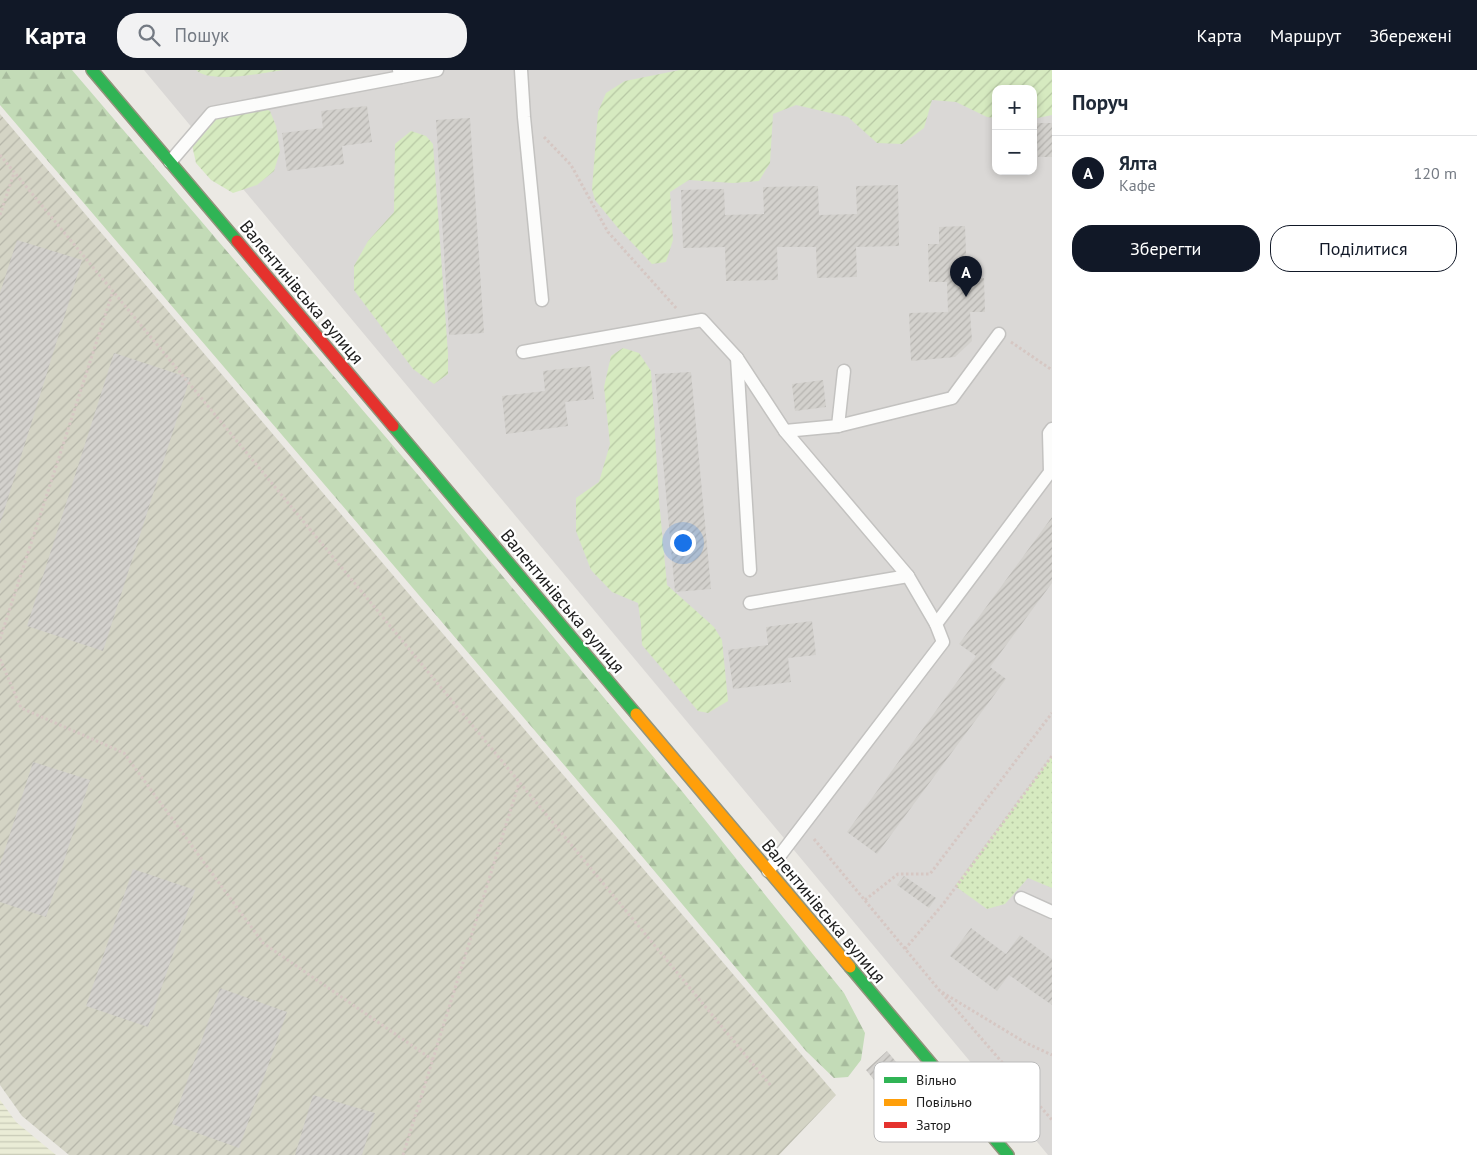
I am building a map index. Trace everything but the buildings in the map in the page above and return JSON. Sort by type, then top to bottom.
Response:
[{"type":"street","name":"Валентинівська вулиця","points":[[92,70],[929,1062]]},
{"type":"street","name":"Валентинівська вулиця","points":[[997,1142],[1008,1155]]},
{"type":"lane","points":[[170,162],[212,113],[400,74],[437,70]]},
{"type":"lane","points":[[521,70],[542,300]]},
{"type":"lane","points":[[523,352],[702,320],[737,358],[786,431],[908,576],[936,624],[943,642],[768,872]]},
{"type":"lane","points":[[786,431],[838,426],[952,398],[999,334]]},
{"type":"lane","points":[[737,358],[750,570]]},
{"type":"lane","points":[[838,426],[844,371]]},
{"type":"lane","points":[[936,624],[1050,472],[1049,433],[1052,430]]},
{"type":"lane","points":[[750,603],[908,576]]},
{"type":"lane","points":[[1022,898],[1052,912]]},
{"type":"path","points":[[524,117],[571,165],[608,232],[689,322]]},
{"type":"path","points":[[0,155],[771,1086]]},
{"type":"path","points":[[0,215],[14,172]]},
{"type":"path","points":[[0,639],[113,291]]},
{"type":"path","points":[[999,334],[1052,370]]},
{"type":"path","points":[[0,659],[21,708],[124,753],[262,943],[433,1060]]},
{"type":"path","points":[[865,900],[898,874],[930,874],[1052,712]]},
{"type":"path","points":[[906,949],[944,903],[1052,756]]},
{"type":"path","points":[[403,1155],[520,782]]},
{"type":"path","points":[[803,826],[1002,1062]]},
{"type":"path","points":[[940,991],[1026,1043],[1052,1055]]},
{"type":"path","points":[[1040,1106],[1052,1120]]},
{"type":"shaded area","points":[[144,70],[1052,70],[1052,1155],[1048,1155],[1037,1142],[1040,1142],[1040,1062],[971,1062]]},
{"type":"shaded area","points":[[0,114],[836,1095],[779,1155],[69,1155],[22,1116],[0,1085]]},
{"type":"green space","points":[[0,70],[72,70],[419,476],[681,790],[844,993],[865,1033],[861,1060],[848,1077],[834,1078],[806,1051],[624,835],[0,105]]},
{"type":"green space","points":[[196,70],[283,70],[224,77],[203,74]]},
{"type":"green space","points":[[680,70],[1052,70],[1052,115],[1037,118],[1037,85],[992,85],[992,118],[956,102],[932,100],[924,128],[902,144],[877,143],[848,117],[796,105],[773,114],[770,163],[759,181],[733,183],[689,180],[670,192],[673,240],[666,262],[652,264],[595,200],[592,189],[598,112],[606,93],[625,81]]},
{"type":"green space","points":[[263,108],[270,111],[276,126],[280,151],[274,171],[257,185],[233,193],[211,180],[196,163],[192,145],[216,115]]},
{"type":"green space","points":[[411,131],[426,136],[433,144],[448,354],[448,374],[434,384],[413,369],[354,290],[354,266],[368,241],[394,212],[395,144]]},
{"type":"green space","points":[[623,348],[639,353],[651,371],[659,500],[667,585],[714,627],[722,640],[728,701],[708,713],[698,711],[642,645],[638,603],[612,592],[591,570],[576,531],[576,498],[599,482],[610,444],[604,387],[611,356]]},
{"type":"green space","points":[[1052,756],[1052,888],[1028,878],[1005,904],[987,909],[955,886]]},
{"type":"green space","points":[[0,1100],[16,1122],[56,1155],[0,1155]]},
{"type":"traffic: fast","points":[[92,70],[237,241]]},
{"type":"traffic: fast","points":[[393,426],[636,714]]},
{"type":"traffic: fast","points":[[850,967],[930,1062]]},
{"type":"traffic: fast","points":[[997,1142],[1008,1155]]},
{"type":"traffic: slow","points":[[636,714],[850,967]]},
{"type":"traffic: jam","points":[[237,241],[393,426]]},
{"type":"place","name":"Ялта","points":[[966,297]]}]
